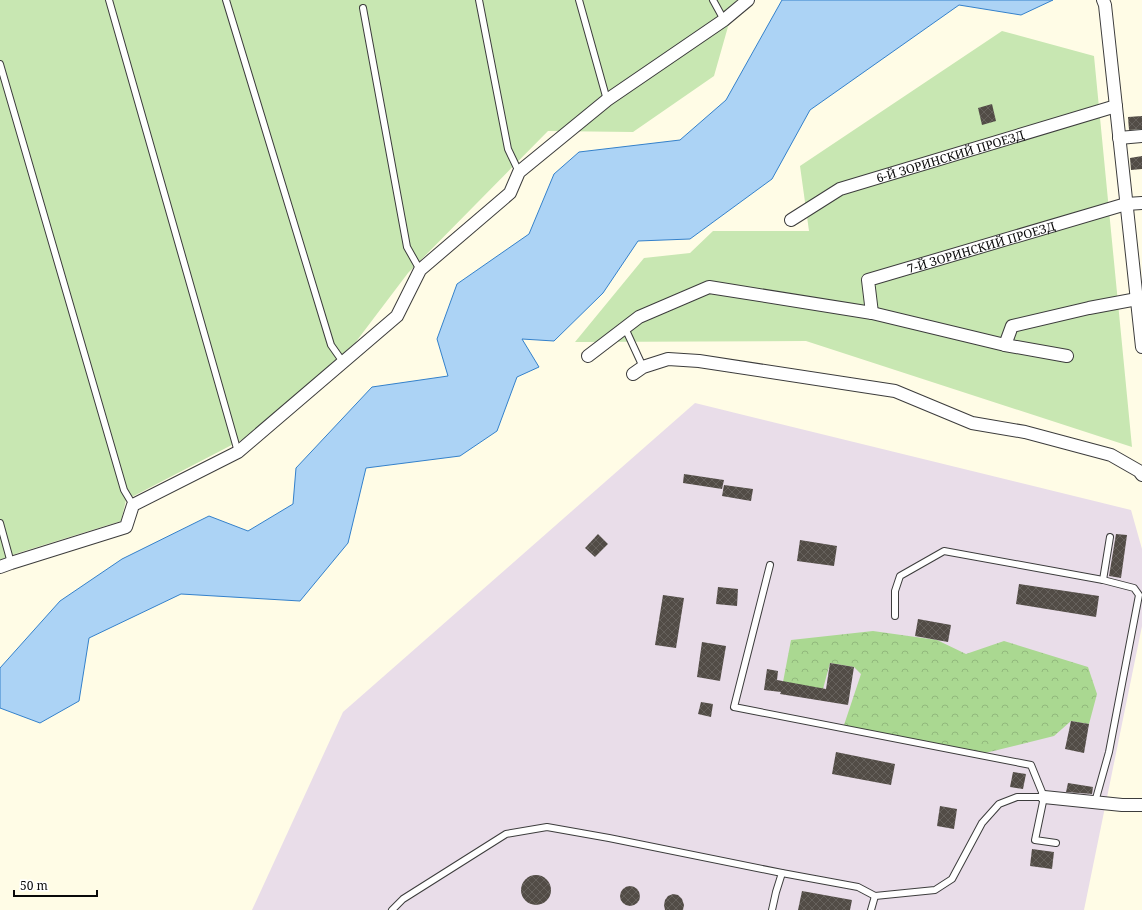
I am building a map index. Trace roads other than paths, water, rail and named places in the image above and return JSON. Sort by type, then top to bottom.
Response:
[{"type":"street","points":[[5,565],[126,527],[134,505],[238,452],[398,316],[420,270],[510,193],[519,172],[607,100],[724,20],[748,0]]},
{"type":"street","points":[[1103,0],[1105,4],[1126,204],[1138,277],[1137,299],[1142,347]]},
{"type":"street","name":"6-Й ЗОРИНСКИЙ ПРОЕЗД","points":[[791,220],[840,189],[1116,106]]},
{"type":"street","points":[[1119,138],[1142,136]]},
{"type":"street","points":[[1126,204],[1142,203]]},
{"type":"street","name":"7-Й ЗОРИНСКИЙ ПРОЕЗД","points":[[872,313],[868,280],[1126,204]]},
{"type":"street","points":[[588,356],[639,317],[709,287],[872,313],[1005,345],[1067,356]]},
{"type":"street","points":[[1005,345],[1012,326],[1089,308],[1137,299]]},
{"type":"street","points":[[633,374],[643,367],[668,359],[699,361],[895,392],[972,423],[1025,432],[1111,455],[1139,471],[1142,475]]},
{"type":"street","points":[[1044,797],[1122,805],[1142,805]]},
{"type":"lane","points":[[109,0],[238,452]]},
{"type":"lane","points":[[226,0],[331,345],[343,362]]},
{"type":"lane","points":[[479,0],[508,149],[519,172]]},
{"type":"lane","points":[[579,0],[607,100]]},
{"type":"lane","points":[[713,0],[724,20]]},
{"type":"lane","points":[[363,8],[407,247],[420,270]]},
{"type":"lane","points":[[0,64],[124,490],[134,505]]},
{"type":"lane","points":[[625,328],[643,367]]},
{"type":"lane","points":[[0,523],[5,565]]},
{"type":"lane","points":[[1103,580],[1110,537]]},
{"type":"lane","points":[[895,616],[895,590],[900,576],[944,551],[1103,580],[1134,588],[1139,595],[1109,752],[1095,802]]},
{"type":"lane","points":[[770,565],[734,707],[1030,765],[1044,797],[1035,840],[1056,843]]},
{"type":"lane","points":[[392,910],[403,898],[506,834],[547,827],[858,887],[875,896],[935,890],[952,879],[982,823],[999,804],[1017,797],[1044,797]]},
{"type":"lane","points":[[772,910],[782,873]]},
{"type":"lane","points":[[871,910],[875,896]]},
{"type":"water","points":[[782,0],[1053,0],[1021,15],[959,5],[810,110],[772,179],[690,239],[638,241],[603,293],[554,341],[522,339],[539,367],[517,377],[497,431],[460,456],[366,468],[348,543],[300,601],[181,594],[89,638],[79,701],[40,723],[0,708],[0,668],[60,601],[122,559],[209,516],[248,531],[293,504],[296,468],[372,387],[448,376],[437,339],[457,284],[529,234],[554,174],[579,152],[680,140],[726,100]]}]
